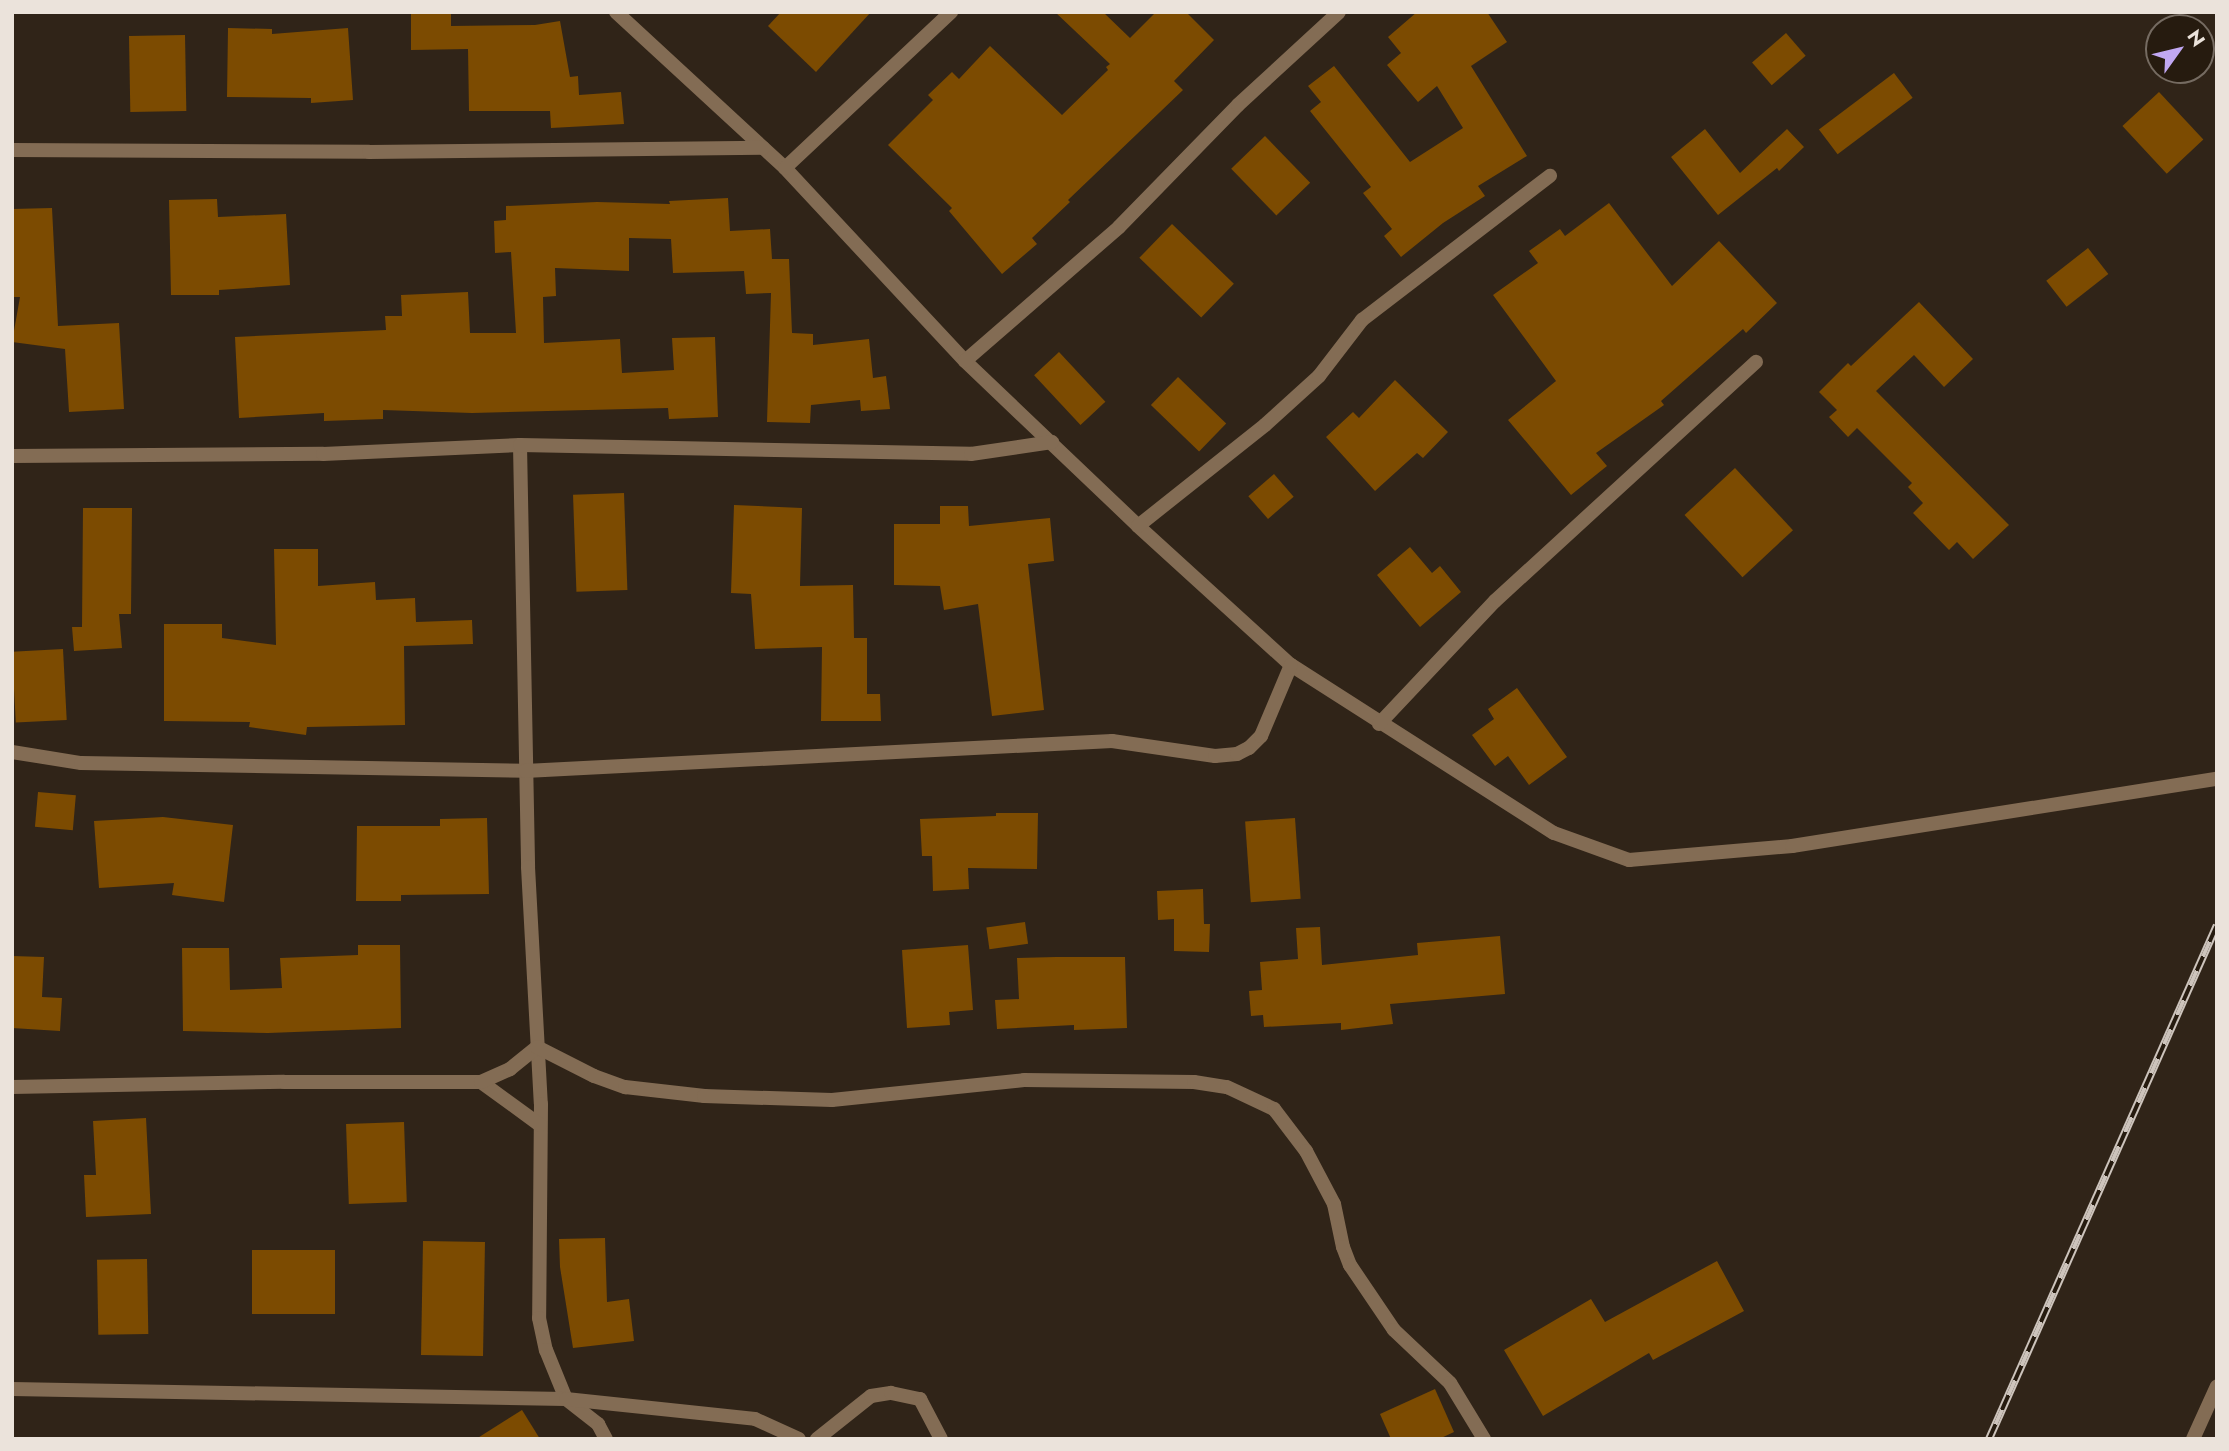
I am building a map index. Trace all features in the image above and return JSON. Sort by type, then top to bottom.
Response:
[{"type":"street","points":[[616,12],[785,168],[965,361],[1138,526],[1291,665],[1379,724],[1554,833],[1629,860],[1792,846],[2217,779]]},
{"type":"street","points":[[785,168],[951,12]]},
{"type":"street","points":[[965,361],[1119,227],[1238,106],[1339,12]]},
{"type":"street","points":[[12,150],[369,152],[763,148]]},
{"type":"street","points":[[1138,526],[1265,425],[1319,376],[1362,320],[1550,176]]},
{"type":"street","points":[[1379,724],[1495,601],[1756,362]]},
{"type":"street","points":[[12,456],[323,454],[520,445],[971,454],[1052,442]]},
{"type":"street","points":[[520,445],[525,771],[540,1125],[539,1318],[546,1350],[566,1399],[598,1424],[606,1439]]},
{"type":"street","points":[[12,752],[81,763],[525,771],[1112,741],[1215,757],[1237,754],[1250,748],[1261,736],[1291,665]]},
{"type":"street","points":[[12,1087],[284,1082],[481,1082],[510,1069],[537,1047]]},
{"type":"street","points":[[537,1047],[594,1076],[625,1087],[704,1096],[832,1100],[1024,1080],[1194,1082],[1227,1087],[1274,1109],[1306,1150],[1334,1204],[1349,1265],[1394,1330],[1450,1383],[1485,1439]]},
{"type":"street","points":[[481,1082],[540,1125]]},
{"type":"street","points":[[2193,1439],[2217,1386]]},
{"type":"street","points":[[12,1389],[566,1399],[755,1419],[799,1439]]},
{"type":"street","points":[[817,1439],[871,1396],[891,1393],[920,1399],[941,1439]]},
{"type":"building","points":[[411,12],[451,12],[451,26],[535,25],[560,21],[570,77],[578,76],[579,95],[621,92],[624,124],[551,128],[550,111],[469,111],[468,49],[411,50]]},
{"type":"building","points":[[781,12],[871,12],[816,72],[768,26]]},
{"type":"building","points":[[1055,12],[1103,12],[1130,38],[1156,12],[1186,12],[1214,40],[1174,81],[1183,90],[1068,200],[1070,202],[1032,238],[1037,244],[1002,274],[949,211],[952,208],[888,145],[933,100],[928,95],[952,72],[959,79],[990,46],[1062,115],[1108,70],[1106,67],[1110,64]]},
{"type":"building","points":[[1417,12],[1487,12],[1507,42],[1471,66],[1527,156],[1478,186],[1485,196],[1443,223],[1401,257],[1384,236],[1392,229],[1363,193],[1371,187],[1310,111],[1321,102],[1308,86],[1334,66],[1410,162],[1463,128],[1437,86],[1418,102],[1387,65],[1401,53],[1388,37]]},
{"type":"building","points":[[228,28],[272,29],[272,34],[348,28],[353,100],[311,103],[311,98],[227,97]]},
{"type":"building","points":[[1786,33],[1806,56],[1772,85],[1752,63]]},
{"type":"building","points":[[185,35],[186,111],[130,112],[129,36]]},
{"type":"building","points":[[1894,73],[1913,98],[1838,154],[1819,130]]},
{"type":"building","points":[[2159,92],[2203,140],[2167,174],[2122,126]]},
{"type":"building","points":[[1705,129],[1740,173],[1787,129],[1804,147],[1779,171],[1777,168],[1718,215],[1671,157]]},
{"type":"building","points":[[1265,136],[1310,183],[1276,215],[1231,169]]},
{"type":"building","points":[[728,198],[730,231],[770,229],[772,259],[789,259],[792,333],[813,334],[813,345],[869,339],[873,378],[886,376],[890,409],[861,411],[860,400],[811,405],[810,423],[767,422],[771,293],[746,294],[744,271],[673,273],[671,239],[629,238],[629,271],[555,268],[556,296],[543,297],[544,343],[620,339],[622,373],[674,370],[672,338],[715,337],[718,417],[669,419],[668,408],[472,413],[383,410],[383,419],[324,421],[324,413],[239,418],[235,337],[386,330],[385,316],[402,316],[401,295],[468,292],[470,333],[516,333],[511,252],[495,253],[494,221],[506,220],[506,206],[597,202],[670,204],[669,201]]},
{"type":"building","points":[[217,199],[218,217],[286,214],[290,285],[219,290],[219,295],[171,295],[169,200]]},
{"type":"building","points":[[1609,203],[1672,286],[1719,241],[1777,303],[1746,333],[1743,329],[1661,401],[1664,405],[1596,453],[1607,466],[1571,495],[1508,420],[1556,381],[1493,295],[1538,263],[1529,251],[1560,229],[1565,236]]},
{"type":"building","points":[[52,208],[58,326],[119,323],[124,409],[69,412],[65,349],[12,342],[20,297],[12,297],[12,209]]},
{"type":"building","points":[[1172,224],[1234,284],[1201,318],[1139,258]]},
{"type":"building","points":[[2088,248],[2108,274],[2067,307],[2046,281]]},
{"type":"building","points":[[1919,302],[1973,359],[1944,387],[1914,355],[1876,391],[2009,525],[1973,559],[1957,542],[1949,550],[1913,513],[1923,503],[1908,487],[1912,483],[1857,428],[1848,437],[1829,417],[1837,410],[1819,392],[1848,363],[1851,366]]},
{"type":"building","points":[[1059,352],[1105,402],[1081,425],[1034,375]]},
{"type":"building","points":[[1178,377],[1226,424],[1199,452],[1151,405]]},
{"type":"building","points":[[1395,380],[1448,432],[1423,458],[1417,453],[1375,491],[1326,437],[1353,412],[1359,418]]},
{"type":"building","points":[[1735,468],[1793,530],[1743,577],[1685,515]]},
{"type":"building","points":[[1274,474],[1294,497],[1268,519],[1248,496]]},
{"type":"building","points":[[624,493],[627,590],[576,592],[573,495]]},
{"type":"building","points":[[734,505],[802,508],[800,586],[853,585],[854,638],[867,638],[867,694],[880,694],[881,721],[821,721],[822,647],[755,649],[751,594],[731,593]]},
{"type":"building","points":[[940,506],[968,506],[969,526],[1050,518],[1054,561],[1028,564],[1044,710],[992,716],[978,604],[944,610],[940,586],[894,585],[894,524],[940,524]]},
{"type":"building","points":[[83,508],[132,508],[131,614],[119,614],[122,648],[74,651],[72,627],[82,627]]},
{"type":"building","points":[[1410,547],[1432,573],[1440,566],[1461,592],[1420,627],[1377,575]]},
{"type":"building","points":[[274,549],[318,549],[318,586],[375,582],[376,600],[415,598],[416,622],[472,620],[473,644],[404,646],[405,725],[307,727],[306,735],[249,727],[250,722],[164,721],[164,624],[222,624],[222,638],[276,645]]},
{"type":"building","points":[[63,649],[67,720],[16,723],[12,652]]},
{"type":"building","points":[[1517,688],[1567,757],[1529,785],[1508,756],[1495,766],[1472,735],[1494,719],[1488,709]]},
{"type":"building","points":[[38,792],[76,795],[73,830],[35,827]]},
{"type":"building","points":[[996,813],[1038,813],[1037,869],[968,868],[969,889],[933,891],[932,856],[922,856],[920,819],[996,816]]},
{"type":"building","points":[[163,817],[233,825],[224,902],[172,895],[174,883],[99,888],[94,821]]},
{"type":"building","points":[[487,818],[489,894],[401,895],[401,901],[356,901],[357,826],[440,826],[440,819]]},
{"type":"building","points":[[1295,818],[1301,899],[1251,902],[1245,821]]},
{"type":"building","points":[[1203,889],[1204,924],[1210,924],[1209,952],[1174,951],[1174,919],[1158,920],[1157,891]]},
{"type":"building","points":[[1025,922],[1028,944],[989,949],[986,927]]},
{"type":"building","points":[[1320,927],[1322,965],[1418,955],[1417,943],[1500,936],[1505,994],[1390,1004],[1393,1024],[1341,1030],[1341,1023],[1264,1027],[1263,1015],[1251,1016],[1249,991],[1262,990],[1260,962],[1298,959],[1296,928]]},
{"type":"building","points":[[358,945],[400,945],[401,1028],[268,1033],[183,1031],[182,948],[229,948],[230,990],[282,988],[280,958],[358,955]]},
{"type":"building","points":[[968,945],[973,1010],[949,1012],[950,1025],[907,1028],[902,950]]},
{"type":"building","points":[[12,956],[44,957],[42,997],[62,998],[60,1031],[12,1028]]},
{"type":"building","points":[[1125,957],[1127,1028],[1074,1030],[1074,1025],[997,1029],[995,1000],[1019,999],[1017,958]]},
{"type":"building","points":[[146,1118],[151,1214],[86,1217],[84,1175],[96,1175],[93,1121]]},
{"type":"building","points":[[404,1122],[407,1202],[349,1204],[346,1124]]},
{"type":"building","points":[[605,1238],[607,1302],[629,1299],[634,1341],[573,1348],[560,1267],[559,1239]]},
{"type":"building","points":[[423,1241],[485,1242],[483,1356],[421,1355]]},
{"type":"building","points":[[252,1250],[335,1250],[335,1314],[252,1314]]},
{"type":"building","points":[[147,1259],[148,1334],[98,1335],[97,1260]]},
{"type":"building","points":[[1717,1261],[1744,1311],[1653,1360],[1649,1353],[1543,1416],[1504,1350],[1591,1299],[1605,1322]]},
{"type":"building","points":[[1435,1389],[1454,1432],[1439,1439],[1391,1439],[1380,1414]]},
{"type":"building","points":[[522,1410],[540,1439],[476,1439]]},
{"type":"railway","points":[[1989,1439],[2217,925]]}]
